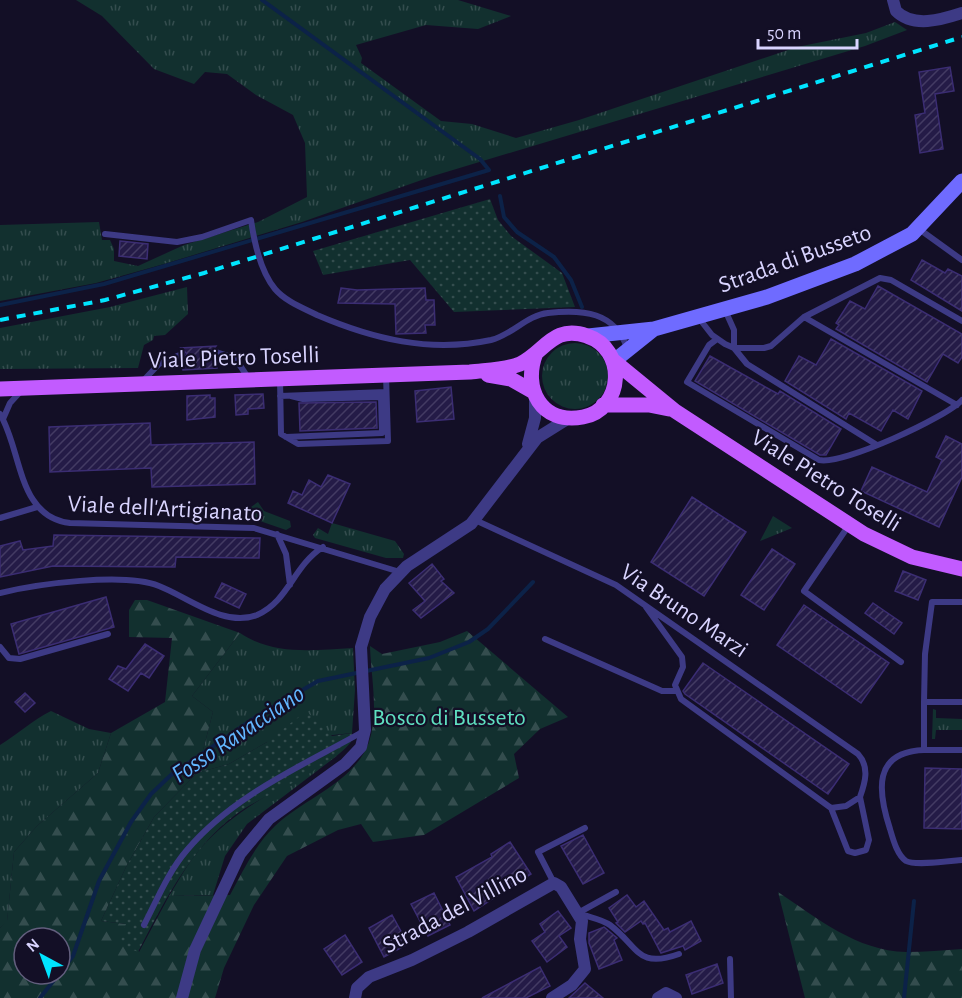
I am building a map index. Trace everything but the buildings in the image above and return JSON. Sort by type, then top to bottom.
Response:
[{"type":"main road","name":"Viale Pietro Toselli","points":[[0,389],[470,372],[510,367],[536,353],[554,337],[567,334],[588,336],[602,344],[614,361],[675,411],[849,525],[903,554],[962,569]]},
{"type":"main road","points":[[534,394],[530,372],[536,353]]},
{"type":"main road","points":[[603,405],[615,383],[614,361]]},
{"type":"main road","name":"Viale Pietro Toselli","points":[[470,372],[512,379],[534,394],[551,413],[569,418],[585,417],[603,405],[650,405],[675,411]]},
{"type":"street","points":[[892,0],[896,11],[910,20],[921,21],[962,13]]},
{"type":"street","name":"Strada di Busseto","points":[[588,336],[654,329],[725,309],[838,271],[886,250],[919,229],[962,181]]},
{"type":"street","name":"Strada di Busseto","points":[[614,361],[654,329]]},
{"type":"street","points":[[526,450],[534,424],[534,394]]},
{"type":"street","points":[[182,998],[195,950],[248,840],[282,808],[350,760],[361,747],[365,730],[361,656],[363,637],[374,608],[385,589],[399,573],[475,520],[526,450],[547,430],[569,418]]},
{"type":"street","name":"Strada del Villino","points":[[355,998],[357,988],[369,977],[449,941],[557,885],[578,913],[583,924],[580,939],[585,969],[572,985],[552,998]]},
{"type":"street","points":[[658,998],[666,993],[676,998]]},
{"type":"lane","points":[[105,234],[177,242],[202,237],[251,220],[266,275],[280,294],[303,308],[357,331],[409,344],[447,344],[489,340],[549,312],[591,314],[609,320],[620,331],[627,349]]},
{"type":"lane","points":[[919,229],[962,260]]},
{"type":"lane","points":[[734,348],[771,346],[804,317],[880,278],[900,285],[962,321]]},
{"type":"lane","points":[[725,309],[734,330],[734,348]]},
{"type":"lane","points":[[697,317],[717,339],[734,348],[754,370],[877,445]]},
{"type":"lane","points":[[804,317],[957,405]]},
{"type":"lane","points":[[717,339],[709,345],[687,382],[819,460],[840,459],[877,445],[957,405],[962,400]]},
{"type":"lane","points":[[216,352],[235,358],[249,380]]},
{"type":"lane","points":[[141,383],[159,364],[182,354]]},
{"type":"lane","points":[[284,435],[298,444],[388,441],[386,375]]},
{"type":"lane","points":[[280,379],[284,435]]},
{"type":"lane","points":[[25,387],[10,403],[1,418],[37,507]]},
{"type":"lane","points":[[280,396],[386,392]]},
{"type":"lane","points":[[284,435],[382,434],[381,397],[303,399],[291,396]]},
{"type":"lane","name":"Viale dell'Artigianato","points":[[0,518],[37,507],[55,520],[70,523],[234,526],[276,534],[322,547],[399,573]]},
{"type":"lane","name":"Via Bruno Marzi","points":[[475,520],[602,578],[642,601],[858,754],[863,760],[866,773],[860,797]]},
{"type":"lane","points":[[849,525],[804,591],[901,662]]},
{"type":"lane","points":[[276,534],[286,554],[290,586]]},
{"type":"lane","points":[[0,593],[57,582],[147,582],[236,619],[248,618],[264,611],[290,586],[304,561],[322,547]]},
{"type":"lane","points":[[642,601],[682,657],[683,667],[675,685],[684,703],[831,808],[846,849],[852,853],[863,852],[869,847],[860,797],[846,806],[831,808]]},
{"type":"lane","points":[[924,750],[925,654],[932,602],[962,602]]},
{"type":"lane","points":[[0,647],[9,658],[20,659],[108,634]]},
{"type":"lane","points":[[545,639],[662,691],[676,691]]},
{"type":"lane","points":[[924,702],[962,702]]},
{"type":"lane","points":[[144,925],[170,874],[186,851],[221,818],[267,784],[365,730]]},
{"type":"lane","points":[[962,750],[924,750],[901,754],[890,762],[884,774],[880,797],[893,839],[902,857],[910,863],[962,860]]},
{"type":"lane","points":[[557,885],[538,852],[585,828]]},
{"type":"lane","points":[[578,913],[616,892]]},
{"type":"lane","points":[[578,913],[609,924],[630,946],[649,959],[658,961],[679,954]]},
{"type":"lane","points":[[730,959],[731,998]]},
{"type":"green space","points":[[76,0],[458,0],[511,16],[478,29],[426,25],[356,45],[362,58],[361,63],[441,121],[472,124],[516,138],[579,120],[797,47],[866,33],[895,22],[907,30],[865,46],[433,176],[302,222],[164,264],[96,283],[0,301],[0,225],[99,222],[102,240],[110,240],[114,249],[114,261],[138,266],[184,245],[258,222],[307,197],[305,143],[293,115],[256,95],[227,74],[205,72],[194,84],[154,69],[102,16]]},
{"type":"green space","points":[[490,199],[498,220],[511,236],[562,273],[575,307],[454,312],[410,260],[323,275],[313,251]]},
{"type":"green space","points":[[187,287],[188,314],[165,335],[154,336],[153,340],[144,345],[138,368],[0,369],[0,328],[110,307]]},
{"type":"green space","points":[[568,343],[582,343],[594,348],[603,357],[608,376],[606,389],[599,400],[582,409],[568,409],[556,404],[547,395],[542,383],[542,369],[547,357],[556,348]]},
{"type":"green space","points":[[258,502],[264,511],[290,521],[291,527],[286,530],[257,520],[251,507]]},
{"type":"green space","points":[[773,516],[792,528],[760,541]]},
{"type":"green space","points":[[332,523],[395,541],[404,554],[403,558],[386,558],[315,538],[313,535],[318,528],[328,534]]},
{"type":"green space","name":"Bosco di Busseto","points":[[135,600],[147,600],[240,633],[192,696],[213,712],[197,773],[154,817],[126,867],[101,921],[126,924],[139,952],[169,896],[230,895],[268,833],[287,816],[340,779],[362,756],[369,742],[374,719],[370,646],[382,654],[440,642],[467,631],[568,717],[540,729],[514,754],[519,778],[424,835],[373,842],[361,824],[338,830],[287,856],[254,905],[224,968],[215,998],[0,998],[0,928],[7,921],[14,852],[37,826],[98,773],[111,733],[165,702],[172,638],[129,637],[129,610]]},
{"type":"green space","points":[[240,633],[266,645],[294,650],[353,648],[355,690],[352,733],[267,742],[229,764],[197,773],[213,712],[192,696]]},
{"type":"green space","points":[[933,709],[936,710],[936,718],[962,719],[962,730],[936,730],[935,739],[932,739]]},
{"type":"green space","points":[[51,711],[89,729],[111,733],[98,773],[37,826],[14,852],[7,922],[0,928],[0,745]]},
{"type":"green space","points":[[306,711],[332,736],[352,733],[351,742],[317,769],[247,807],[228,820],[197,853],[183,872],[138,952],[119,944],[126,924],[101,921],[126,867],[154,817],[197,773],[229,764],[267,742]]},
{"type":"green space","points":[[338,755],[247,824],[225,856],[213,895],[169,896],[196,854],[231,820],[265,796]]},
{"type":"green space","points":[[778,892],[838,931],[871,946],[906,952],[962,949],[962,998],[805,998]]},
{"type":"waterway","points":[[0,305],[104,284],[489,170],[480,159],[262,0]]},
{"type":"waterway","points":[[500,196],[504,217],[517,232],[554,257],[571,280],[582,307]]},
{"type":"waterway","name":"Fosso Ravacciano","points":[[40,998],[73,956],[99,881],[131,822],[151,794],[171,775],[256,717],[318,681],[429,658],[469,642],[488,629],[533,582]]},
{"type":"waterway","points":[[904,998],[914,901]]},
{"type":"railway","points":[[0,320],[105,300],[204,273],[962,37]]}]
